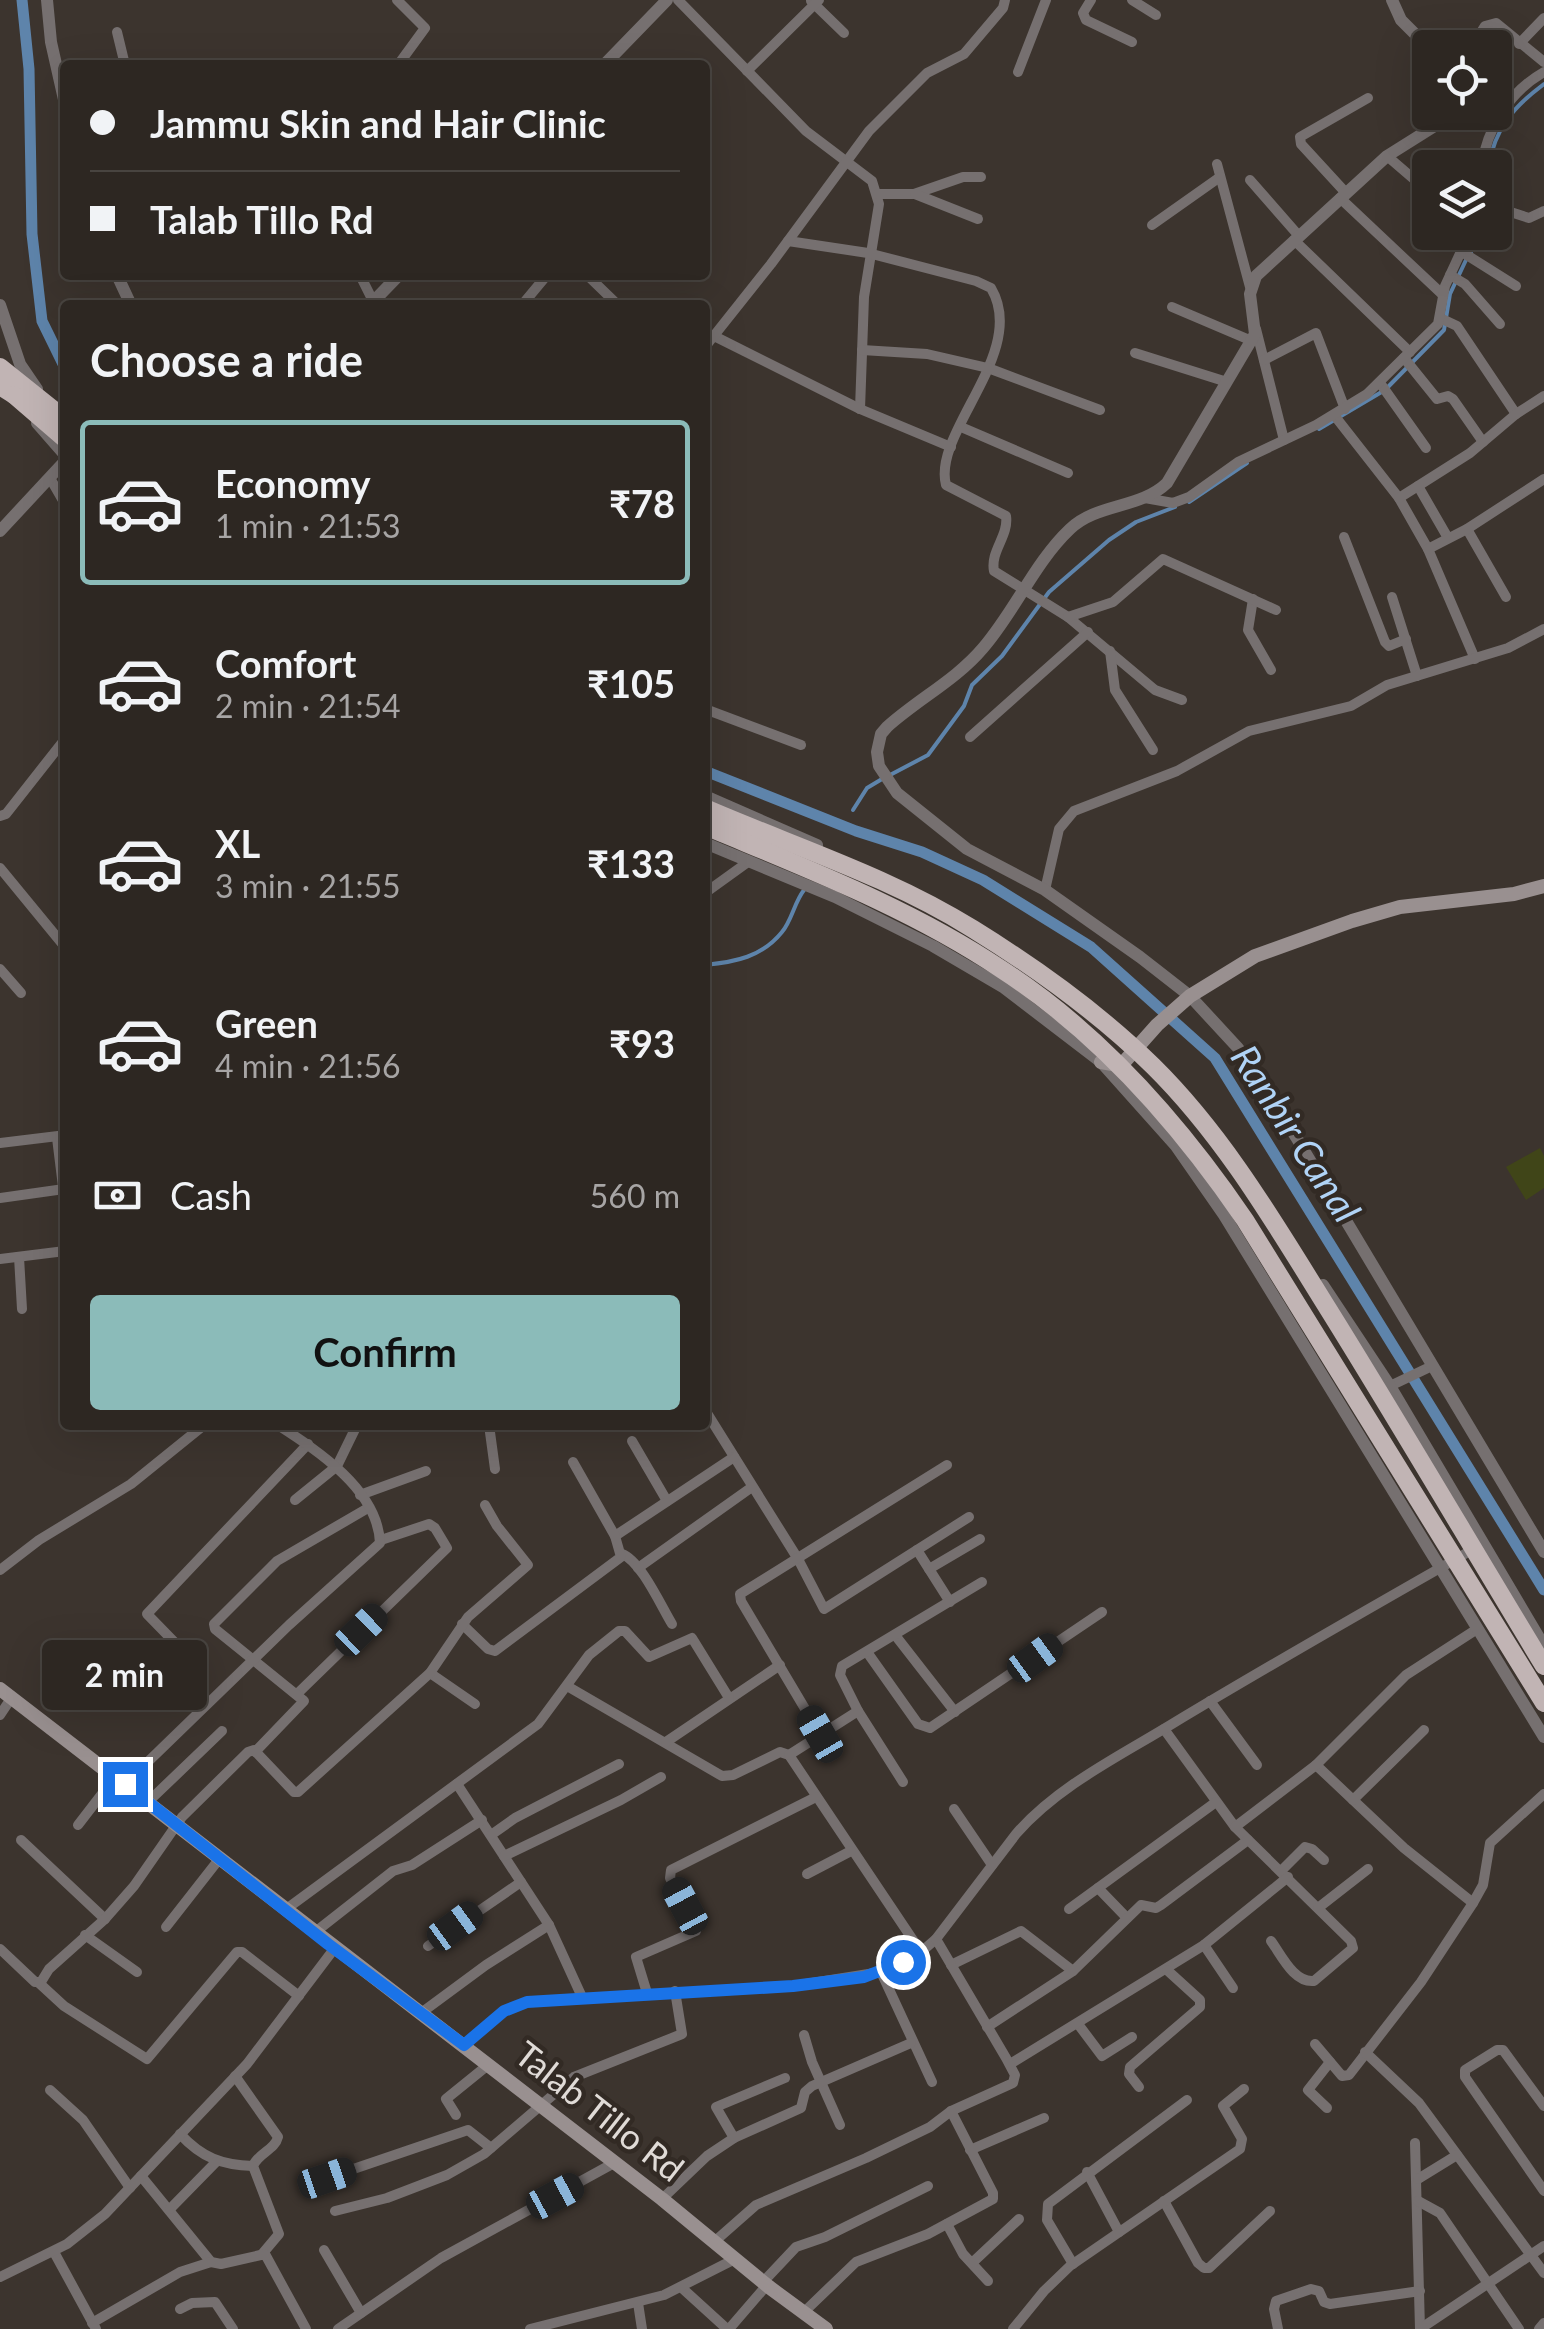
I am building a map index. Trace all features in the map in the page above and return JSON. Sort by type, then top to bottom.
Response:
[{"type":"highway","points":[[1,363],[60,412]]},
{"type":"highway","points":[[0,386],[60,435]]},
{"type":"highway","points":[[710,810],[876,879],[950,915],[1052,984],[1154,1067],[1209,1131],[1256,1196],[1544,1666]]},
{"type":"highway","points":[[710,828],[918,920],[1003,970],[1084,1032],[1162,1110],[1204,1160],[1245,1220],[1544,1703]]},
{"type":"main road","points":[[1101,1062],[1125,1061],[1186,1000],[1255,956],[1371,914],[1418,904],[1514,894],[1544,886]]},
{"type":"main road","name":"Talab Tillo Rd","points":[[6,1693],[662,2198],[826,2329]]},
{"type":"street","points":[[47,0],[60,82]]},
{"type":"street","points":[[397,0],[424,28],[402,60]]},
{"type":"street","points":[[609,60],[667,0]]},
{"type":"street","points":[[678,0],[810,136],[866,174],[878,194],[868,253],[860,410]]},
{"type":"street","points":[[710,340],[875,124],[919,81],[972,46],[1003,8],[1005,0]]},
{"type":"street","points":[[1018,72],[1046,0]]},
{"type":"street","points":[[1091,0],[1083,13],[1086,20],[1132,42]]},
{"type":"street","points":[[1132,0],[1156,15]]},
{"type":"street","points":[[1392,0],[1401,20],[1412,31]]},
{"type":"street","points":[[747,71],[815,1],[844,33]]},
{"type":"street","points":[[1519,44],[1544,18]]},
{"type":"street","points":[[1482,30],[1492,22],[1502,30]]},
{"type":"street","points":[[117,32],[124,60]]},
{"type":"street","points":[[1512,38],[1544,62]]},
{"type":"street","points":[[1512,98],[1544,72]]},
{"type":"street","points":[[1145,498],[1164,503],[1189,497],[1230,468],[1338,417],[1383,387],[1444,319],[1442,294],[1343,195],[1301,144],[1300,137],[1368,98]]},
{"type":"street","points":[[1250,286],[1343,195],[1388,156],[1428,130]]},
{"type":"street","points":[[1388,156],[1412,177]]},
{"type":"street","points":[[1152,225],[1219,171],[1250,286],[1254,334],[1284,440]]},
{"type":"street","points":[[878,194],[914,194],[963,177],[982,177]]},
{"type":"street","points":[[1250,180],[1297,238],[1408,359],[1435,397],[1453,399],[1483,442]]},
{"type":"street","points":[[914,194],[978,218]]},
{"type":"street","points":[[1512,212],[1529,218],[1544,211]]},
{"type":"street","points":[[788,240],[868,253],[976,280],[990,288],[999,332],[988,368],[952,447],[944,474],[946,485],[1006,516],[1007,526],[992,566],[1001,576],[1068,617],[1155,690],[1182,700]]},
{"type":"street","points":[[1442,294],[1455,278],[1468,250]]},
{"type":"street","points":[[1467,255],[1516,286]]},
{"type":"street","points":[[1455,278],[1500,324]]},
{"type":"street","points":[[375,300],[394,280]]},
{"type":"street","points":[[526,300],[543,280]]},
{"type":"street","points":[[593,280],[613,300]]},
{"type":"street","points":[[0,305],[20,364],[39,391]]},
{"type":"street","points":[[1172,307],[1254,334]]},
{"type":"street","points":[[1444,319],[1457,326],[1516,414]]},
{"type":"street","points":[[1264,360],[1316,332],[1338,417],[1399,498],[1428,549],[1475,660]]},
{"type":"street","points":[[1254,334],[1176,472],[1145,498],[1093,515],[1072,527],[1028,592],[972,660],[880,734],[880,766],[888,782],[967,849],[1045,890],[1186,1000],[1238,1048],[1274,1100],[1427,1368],[1544,1552]]},
{"type":"street","points":[[714,336],[860,410],[952,447]]},
{"type":"street","points":[[862,350],[926,354],[988,368],[1100,410]]},
{"type":"street","points":[[1135,353],[1228,382]]},
{"type":"street","points":[[1,363],[60,411]]},
{"type":"street","points":[[1,363],[26,410],[60,452]]},
{"type":"street","points":[[1383,387],[1426,448]]},
{"type":"street","points":[[1399,498],[1544,396]]},
{"type":"street","points":[[961,427],[1068,473]]},
{"type":"street","points":[[0,531],[60,465]]},
{"type":"street","points":[[50,478],[60,495]]},
{"type":"street","points":[[1428,549],[1544,480]]},
{"type":"street","points":[[1418,486],[1448,538]]},
{"type":"street","points":[[1467,528],[1506,597]]},
{"type":"street","points":[[1344,537],[1385,642],[1389,646],[1406,639]]},
{"type":"street","points":[[1068,617],[1114,602],[1163,559],[1276,610]]},
{"type":"street","points":[[1392,597],[1417,676]]},
{"type":"street","points":[[1252,599],[1248,630],[1270,670]]},
{"type":"street","points":[[1045,890],[1059,828],[1074,812],[1178,772],[1249,731],[1341,709],[1388,685],[1475,660],[1544,629]]},
{"type":"street","points":[[970,737],[1088,632]]},
{"type":"street","points":[[1110,651],[1115,690],[1154,750]]},
{"type":"street","points":[[710,711],[801,745]]},
{"type":"street","points":[[0,816],[6,814],[60,745]]},
{"type":"street","points":[[710,798],[928,895],[1025,953],[1140,1044],[1193,1099],[1272,1204],[1394,1384],[1482,1545],[1544,1646]]},
{"type":"street","points":[[710,844],[835,897],[933,946],[1003,986],[1101,1062],[1176,1146],[1224,1215],[1544,1737]]},
{"type":"street","points":[[710,889],[748,862]]},
{"type":"street","points":[[0,868],[60,941]]},
{"type":"street","points":[[0,969],[21,993]]},
{"type":"street","points":[[0,1143],[60,1135]]},
{"type":"street","points":[[0,1198],[60,1190]]},
{"type":"street","points":[[0,1259],[60,1252]]},
{"type":"street","points":[[18,1257],[22,1309]]},
{"type":"street","points":[[1394,1384],[1427,1368]]},
{"type":"street","points":[[710,1418],[826,1610],[969,1517]]},
{"type":"street","points":[[0,1570],[39,1540],[130,1484],[198,1430]]},
{"type":"street","points":[[294,1430],[337,1466],[360,1495],[381,1540]]},
{"type":"street","points":[[295,1500],[337,1466],[355,1430]]},
{"type":"street","points":[[490,1430],[495,1469]]},
{"type":"street","points":[[632,1440],[667,1501]]},
{"type":"street","points":[[184,1652],[148,1614],[308,1444]]},
{"type":"street","points":[[614,1536],[734,1457]]},
{"type":"street","points":[[574,1462],[622,1554]]},
{"type":"street","points":[[820,1734],[740,1597],[948,1465]]},
{"type":"street","points":[[360,1495],[426,1471]]},
{"type":"street","points":[[638,1568],[752,1487]]},
{"type":"street","points":[[255,1752],[298,1792],[430,1673],[462,1624],[528,1565],[484,1505]]},
{"type":"street","points":[[39,1983],[49,1968],[105,1918],[148,1869],[176,1824],[304,1702],[216,1629],[216,1621],[291,1551],[368,1508]]},
{"type":"street","points":[[78,1825],[120,1780],[381,1540],[429,1524],[436,1528],[448,1548],[297,1694]]},
{"type":"street","points":[[929,1569],[980,1539]]},
{"type":"street","points":[[464,2045],[514,2006],[582,1997],[793,1986],[881,1972],[921,1952],[936,1939],[1030,1818],[1050,1801],[1164,1729],[1482,1545]]},
{"type":"street","points":[[917,1550],[950,1602]]},
{"type":"street","points":[[622,1554],[630,1556],[672,1624]]},
{"type":"street","points":[[462,1624],[488,1649],[495,1650],[617,1562],[622,1554]]},
{"type":"street","points":[[904,1782],[858,1710],[839,1670],[982,1582]]},
{"type":"street","points":[[867,1652],[922,1728],[930,1728],[1102,1612]]},
{"type":"street","points":[[285,1910],[542,1720],[594,1650],[622,1630],[649,1657],[692,1638],[730,1698]]},
{"type":"street","points":[[1235,1827],[1316,1765],[1406,1675],[1474,1631]]},
{"type":"street","points":[[896,1635],[955,1712]]},
{"type":"street","points":[[666,1742],[780,1665]]},
{"type":"street","points":[[430,1673],[476,1704]]},
{"type":"street","points":[[566,1686],[691,1760],[728,1776],[780,1752],[789,1754],[921,1952]]},
{"type":"street","points":[[0,1715],[6,1693]]},
{"type":"street","points":[[1210,1702],[1256,1764]]},
{"type":"street","points":[[789,1754],[858,1710]]},
{"type":"street","points":[[1164,1729],[1235,1827],[1354,1948],[1314,1981],[1299,1978],[1271,1941]]},
{"type":"street","points":[[1353,1800],[1424,1730]]},
{"type":"street","points":[[148,1802],[222,1732]]},
{"type":"street","points":[[491,1835],[515,1818],[619,1764]]},
{"type":"street","points":[[1316,1765],[1404,1848],[1472,1903]]},
{"type":"street","points":[[504,1856],[662,1777]]},
{"type":"street","points":[[457,1784],[550,1925],[582,1997]]},
{"type":"street","points":[[1315,2044],[1344,2077],[1422,1982],[1472,1903],[1483,1885],[1490,1842],[1544,1794]]},
{"type":"street","points":[[648,1993],[636,1957],[696,1931],[670,1878],[672,1870],[816,1797]]},
{"type":"street","points":[[1069,1909],[1216,1802]]},
{"type":"street","points":[[954,1808],[992,1865]]},
{"type":"street","points":[[314,1933],[393,1871],[412,1865],[482,1820]]},
{"type":"street","points":[[21,1840],[105,1918]]},
{"type":"street","points":[[988,2027],[1073,1970],[1143,1904],[1156,1908],[1162,1905],[1248,1840]]},
{"type":"street","points":[[1010,2064],[1204,1945],[1285,1874],[1305,1847],[1324,1860]]},
{"type":"street","points":[[806,1874],[851,1851]]},
{"type":"street","points":[[166,1926],[220,1858]]},
{"type":"street","points":[[1318,1908],[1368,1869]]},
{"type":"street","points":[[428,1946],[521,1882]]},
{"type":"street","points":[[1098,1888],[1127,1918]]},
{"type":"street","points":[[421,2012],[550,1925]]},
{"type":"street","points":[[951,1965],[1021,1931],[1073,1970]]},
{"type":"street","points":[[86,1936],[137,1972]]},
{"type":"street","points":[[714,2242],[750,2208],[866,2158],[930,2127],[951,2111],[1013,2083],[1015,2075],[1010,2064],[936,1939]]},
{"type":"street","points":[[1204,1945],[1233,1988]]},
{"type":"street","points":[[0,2277],[54,2252],[96,2222],[235,2076],[334,1949]]},
{"type":"street","points":[[1,1952],[64,2006],[147,2059],[237,1952],[299,1996]]},
{"type":"street","points":[[1139,2087],[1130,2067],[1200,2007],[1200,2000],[1167,1970]]},
{"type":"street","points":[[881,1972],[911,2044],[932,2082]]},
{"type":"street","points":[[335,2211],[387,2198],[469,2164],[574,2076],[682,2034],[675,1992]]},
{"type":"street","points":[[1078,2024],[1102,2056],[1132,2036]]},
{"type":"street","points":[[804,2035],[840,2124]]},
{"type":"street","points":[[662,2198],[696,2165],[734,2138],[798,2110],[807,2089],[911,2044]]},
{"type":"street","points":[[1544,2106],[1503,2050],[1496,2050],[1465,2070],[1465,2077],[1544,2191]]},
{"type":"street","points":[[1365,2052],[1411,2093],[1544,2273]]},
{"type":"street","points":[[1327,2108],[1308,2090],[1330,2062]]},
{"type":"street","points":[[456,2115],[446,2099],[488,2065]]},
{"type":"street","points":[[54,2252],[94,2326],[180,2272],[263,2253],[279,2234],[254,2166],[278,2137],[235,2076]]},
{"type":"street","points":[[734,2138],[716,2107],[785,2078]]},
{"type":"street","points":[[50,2090],[82,2120],[130,2188]]},
{"type":"street","points":[[1013,2329],[1073,2264],[1242,2146],[1242,2139],[1223,2106],[1244,2090]]},
{"type":"street","points":[[1073,2264],[1046,2220],[1051,2201],[1187,2100]]},
{"type":"street","points":[[803,2313],[856,2262],[948,2224],[993,2198],[951,2111]]},
{"type":"street","points":[[970,2150],[1044,2118]]},
{"type":"street","points":[[327,2178],[468,2130],[491,2148]]},
{"type":"street","points":[[180,2134],[216,2162],[254,2166]]},
{"type":"street","points":[[1414,2143],[1420,2329],[1544,2246]]},
{"type":"street","points":[[1418,2180],[1457,2155]]},
{"type":"street","points":[[170,2209],[216,2162]]},
{"type":"street","points":[[338,2329],[450,2252],[614,2164]]},
{"type":"street","points":[[1087,2172],[1119,2232]]},
{"type":"street","points":[[141,2176],[211,2262]]},
{"type":"street","points":[[682,2288],[728,2329],[796,2247],[826,2237],[928,2186]]},
{"type":"street","points":[[1164,2200],[1204,2268],[1270,2211]]},
{"type":"street","points":[[1418,2201],[1440,2213],[1519,2329]]},
{"type":"street","points":[[972,2263],[1019,2219]]},
{"type":"street","points":[[948,2224],[963,2254],[988,2281]]},
{"type":"street","points":[[324,2250],[361,2313]]},
{"type":"street","points":[[263,2253],[306,2329]]},
{"type":"street","points":[[530,2329],[638,2303],[682,2288],[735,2259]]},
{"type":"street","points":[[1278,2329],[1276,2302],[1311,2289],[1319,2291],[1324,2302],[1330,2304],[1420,2290]]},
{"type":"street","points":[[180,2309],[192,2303],[215,2302],[233,2329]]},
{"type":"street","points":[[638,2303],[642,2329]]},
{"type":"green space","points":[[1540,1148],[1544,1156],[1544,1188],[1526,1200],[1506,1167]]},
{"type":"waterway","name":"Ranbir Canal","points":[[22,0],[29,69],[32,234],[42,321],[60,358]]},
{"type":"waterway","points":[[1493,150],[1507,120],[1544,84]]},
{"type":"waterway","points":[[1319,429],[1385,390],[1444,330],[1450,294],[1466,260]]},
{"type":"waterway","points":[[1189,502],[1247,463]]},
{"type":"waterway","points":[[890,775],[928,755],[964,706],[972,685],[1002,656],[1049,592],[1109,540],[1136,522],[1175,507]]},
{"type":"waterway","name":"Ranbir Canal","points":[[710,773],[856,831],[922,852],[983,880],[1091,947],[1215,1058],[1544,1590]]},
{"type":"waterway","points":[[853,810],[867,788],[882,779]]},
{"type":"waterway","points":[[710,964],[737,960],[766,947],[785,927],[804,890]]},
{"type":"route","points":[[125,1784],[464,2045],[504,2011],[527,2002],[793,1986],[864,1977],[903,1962]]}]
